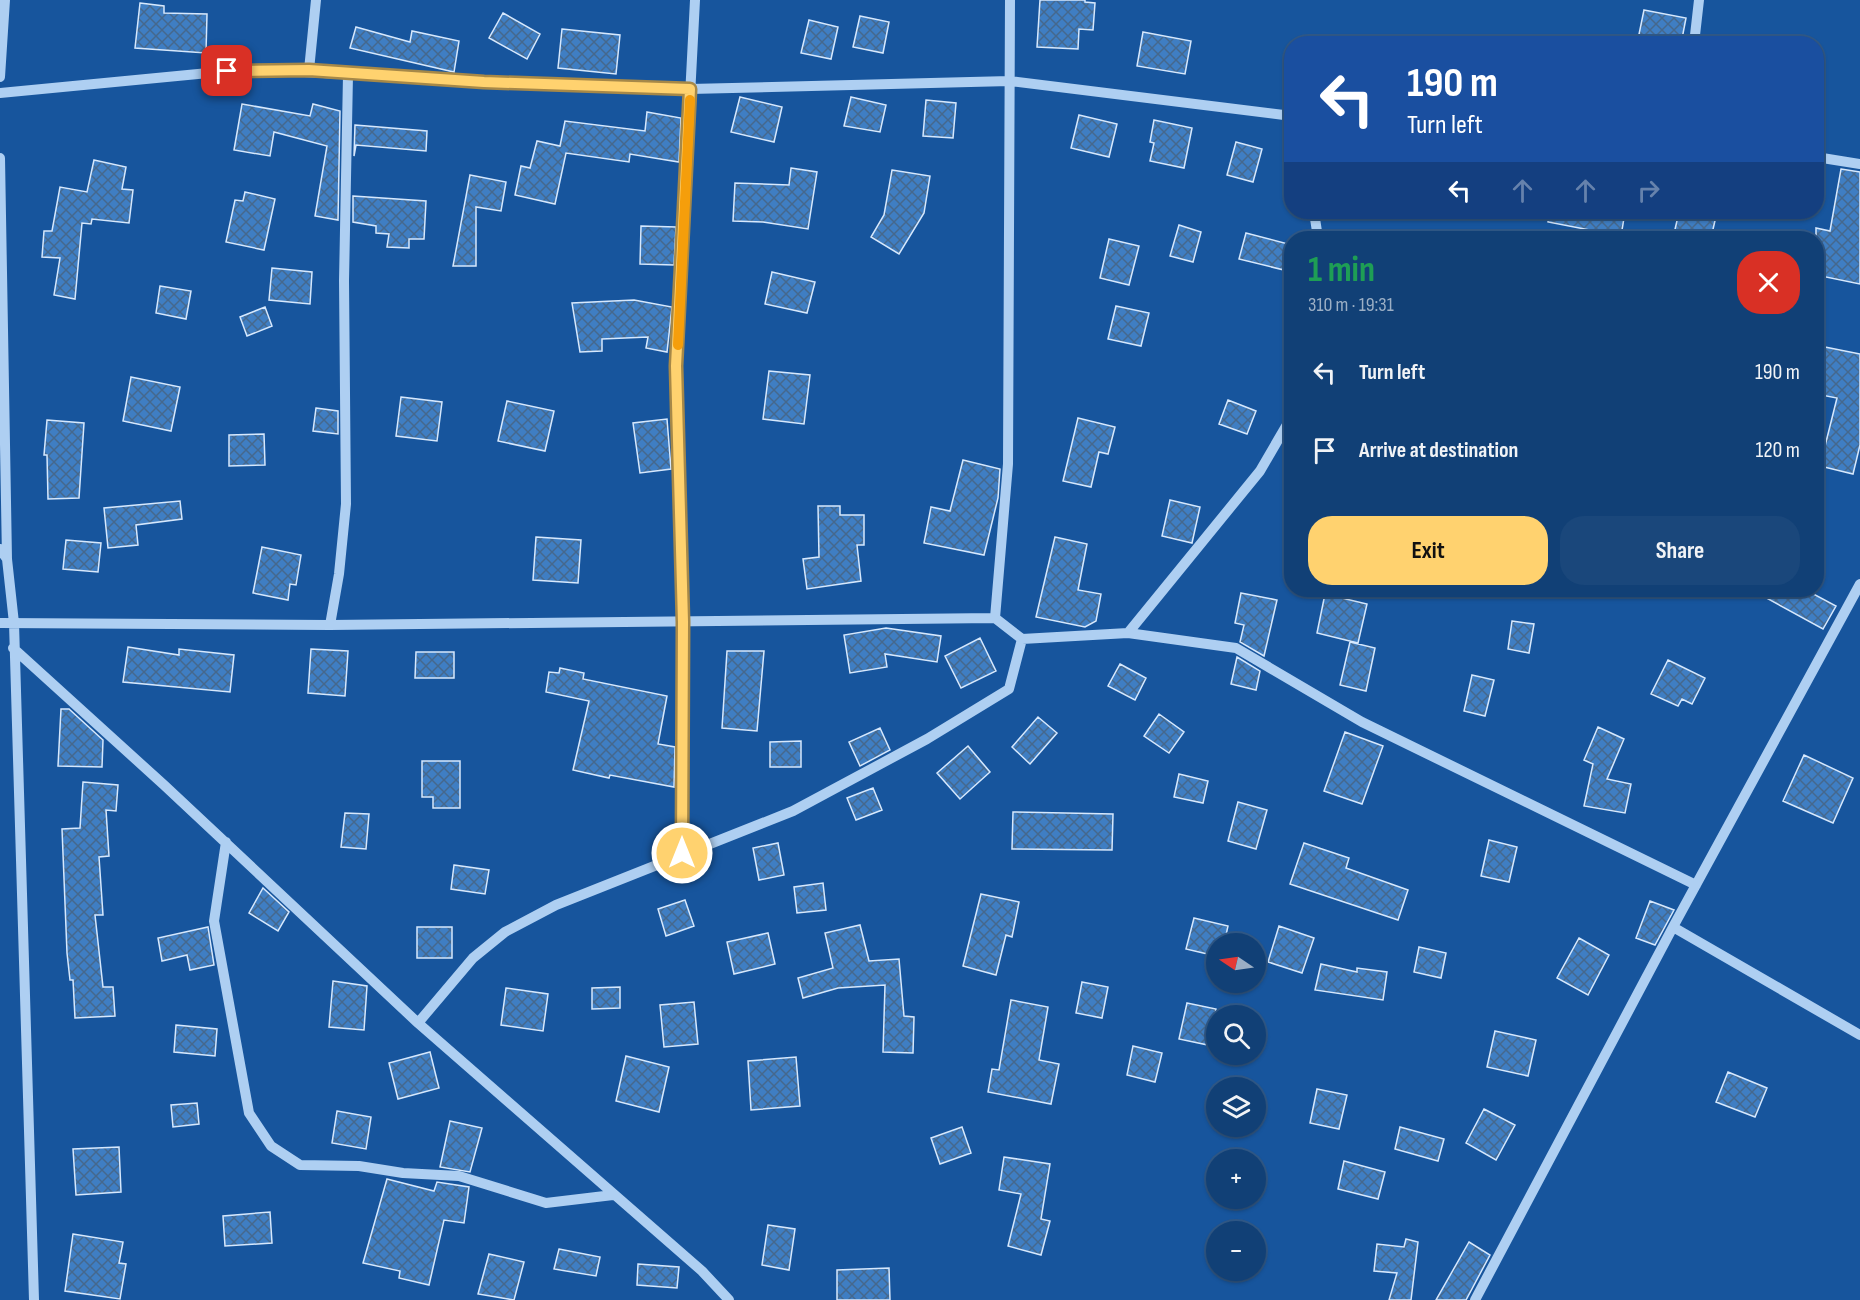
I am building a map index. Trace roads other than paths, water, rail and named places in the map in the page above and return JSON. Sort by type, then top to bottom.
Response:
[{"type":"street","points":[[0,77],[5,0]]},
{"type":"street","points":[[309,70],[316,0]]},
{"type":"street","points":[[682,853],[683,622],[676,366],[695,0]]},
{"type":"street","points":[[995,618],[1008,464],[1010,0]]},
{"type":"street","points":[[1695,36],[1699,0]]},
{"type":"street","points":[[0,93],[250,69],[690,89],[1010,81],[1284,115]]},
{"type":"street","points":[[330,625],[339,574],[346,504],[344,281],[348,75]]},
{"type":"street","points":[[0,158],[7,559],[14,623],[34,1300]]},
{"type":"street","points":[[1824,158],[1860,164]]},
{"type":"street","points":[[1128,633],[1260,471],[1284,430]]},
{"type":"street","points":[[0,549],[7,559]]},
{"type":"street","points":[[1475,1300],[1673,927],[1860,584]]},
{"type":"street","points":[[0,623],[330,625],[995,618],[1022,639],[1128,633],[1236,648],[1362,722],[1696,885]]},
{"type":"street","points":[[418,1023],[473,958],[505,933],[556,905],[682,853],[793,811],[927,739],[1009,689],[1022,639]]},
{"type":"street","points":[[14,648],[226,842],[418,1023],[702,1271],[729,1300]]},
{"type":"street","points":[[226,842],[214,921],[249,1113],[271,1146],[300,1165],[359,1166],[404,1173],[459,1176],[546,1203],[613,1195]]},
{"type":"street","points":[[1673,927],[1860,1035]]}]
